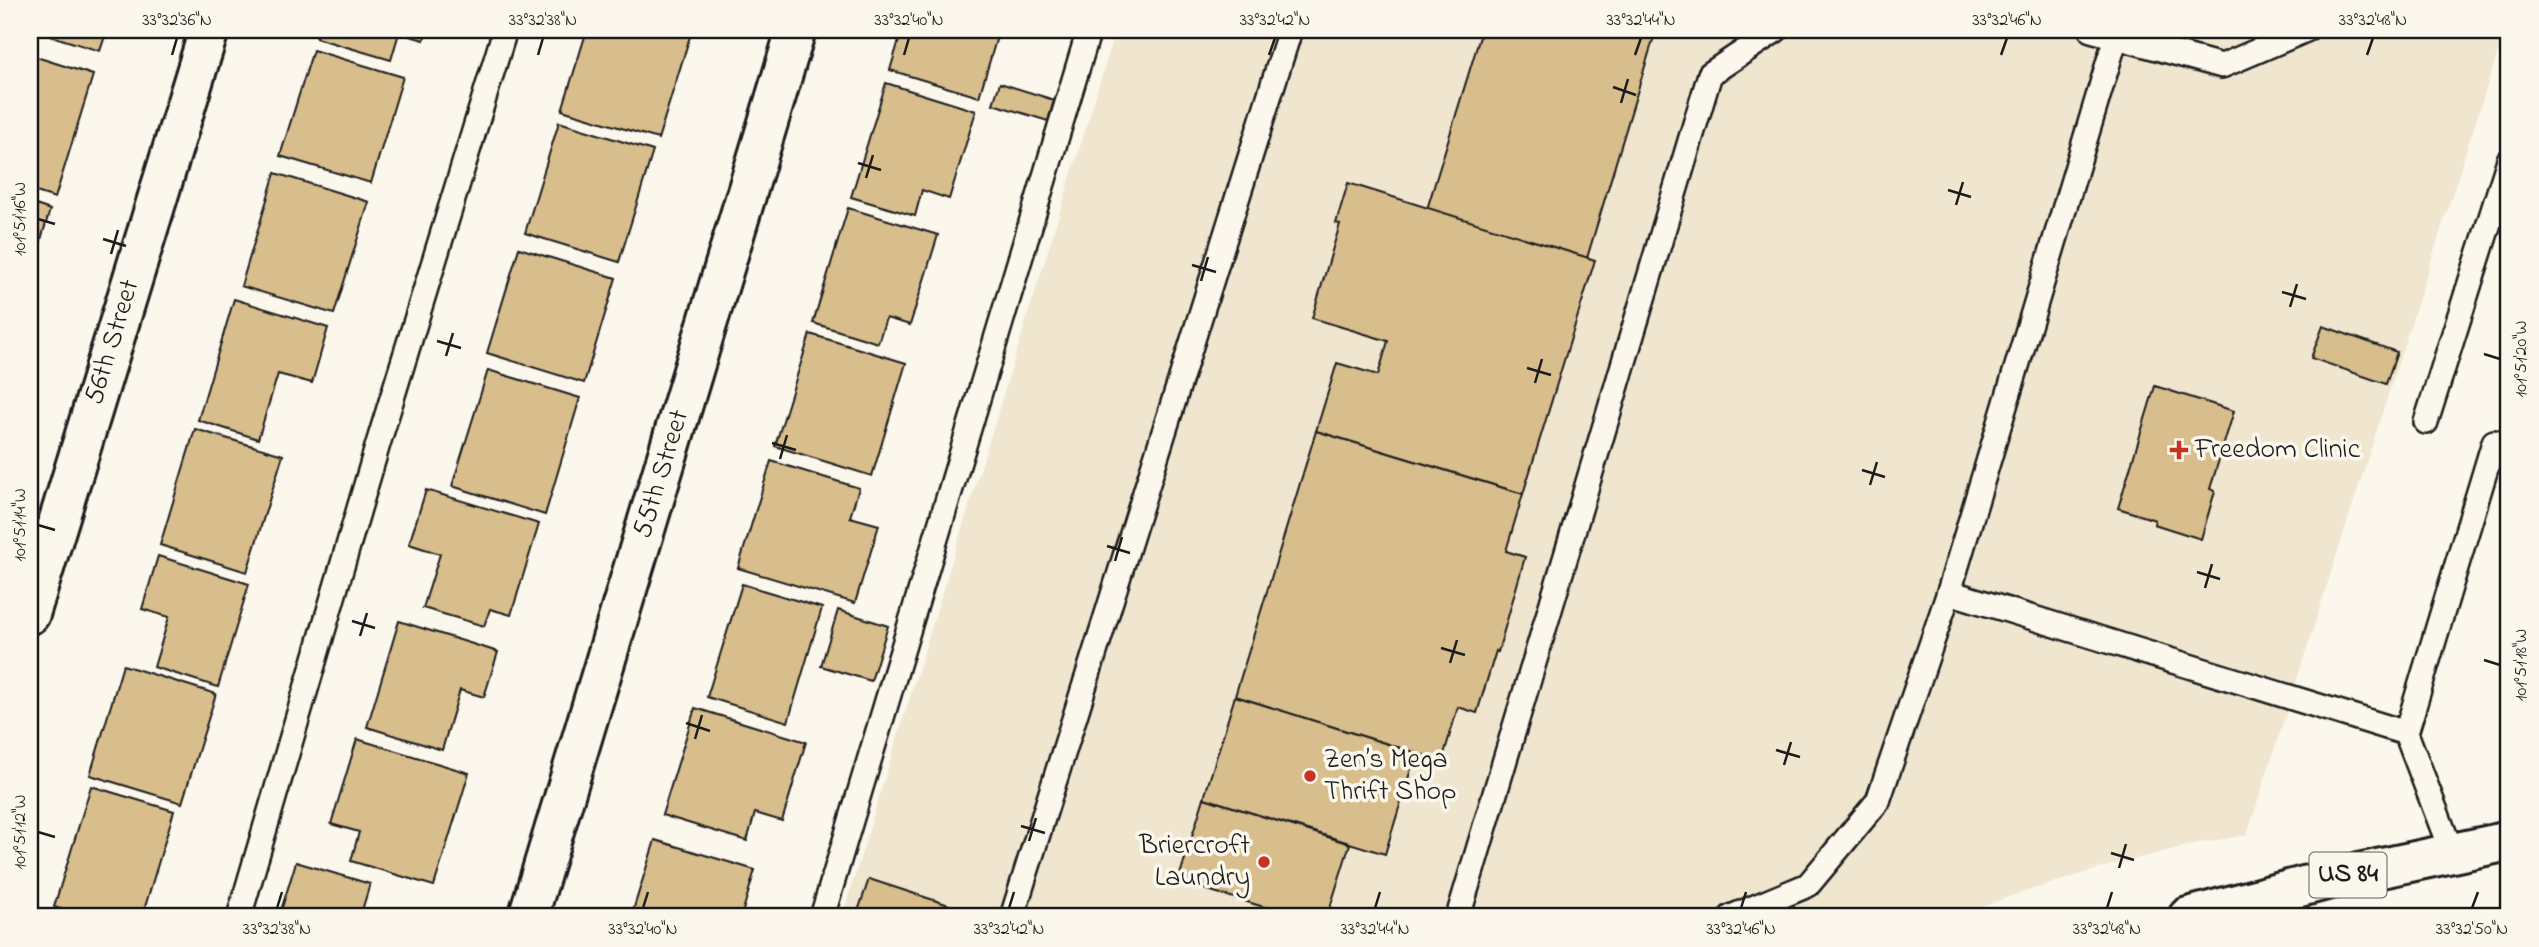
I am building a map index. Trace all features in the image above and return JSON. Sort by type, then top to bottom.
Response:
[{"type":"main road","name":"56th Street","points":[[30,614],[209,30]]},
{"type":"main road","name":"55th Street","points":[[528,917],[796,30]]},
{"type":"main road","name":"US 84","points":[[2189,917],[2279,905],[2330,879],[2509,841]]},
{"type":"lane","points":[[239,917],[374,458],[505,30]]},
{"type":"lane","points":[[822,917],[1090,30]]},
{"type":"lane","points":[[1012,917],[1290,30]]},
{"type":"lane","points":[[1458,917],[1710,74],[1776,30]]},
{"type":"lane","points":[[2091,30],[2222,66],[2306,30]]},
{"type":"lane","points":[[1731,917],[1808,885],[1878,801],[1949,592],[2116,37]]},
{"type":"lane","points":[[2426,422],[2509,160]]},
{"type":"lane","points":[[2452,853],[2406,733],[2494,442]]},
{"type":"lane","points":[[1949,592],[2406,733]]},
{"type":"shaded area","points":[[1116,30],[2505,30],[2247,835],[2194,844],[2108,866],[2005,898],[1959,917],[842,917]]},
{"type":"building","points":[[32,30],[107,30],[100,51]]},
{"type":"building","points":[[319,30],[427,30],[424,40],[399,33],[391,60],[316,38]]},
{"type":"building","points":[[587,30],[692,30],[658,139],[562,110]]},
{"type":"building","points":[[902,30],[999,30],[979,97],[890,70]]},
{"type":"building","points":[[1482,30],[1656,30],[1587,258],[1427,209]]},
{"type":"building","points":[[313,50],[403,77],[371,183],[280,156]]},
{"type":"building","points":[[30,55],[93,75],[55,198],[30,190]]},
{"type":"building","points":[[886,83],[976,111],[949,199],[922,190],[915,216],[851,197]]},
{"type":"building","points":[[1000,83],[1054,100],[1048,121],[993,104]]},
{"type":"building","points":[[559,122],[653,151],[619,262],[525,233]]},
{"type":"building","points":[[275,173],[369,202],[334,314],[241,286]]},
{"type":"building","points":[[1348,183],[1595,260],[1523,494],[1316,431],[1337,363],[1378,375],[1388,341],[1312,318],[1340,224],[1336,223]]},
{"type":"building","points":[[30,203],[50,210],[30,276]]},
{"type":"building","points":[[848,208],[938,235],[910,325],[886,318],[878,343],[813,323]]},
{"type":"building","points":[[519,248],[616,278],[584,383],[487,353]]},
{"type":"building","points":[[234,299],[328,328],[312,383],[278,374],[258,439],[198,420]]},
{"type":"building","points":[[2323,326],[2397,352],[2386,384],[2311,358]]},
{"type":"building","points":[[810,334],[906,363],[872,476],[775,446]]},
{"type":"building","points":[[488,370],[580,398],[545,515],[452,486]]},
{"type":"building","name":"Freedom Clinic","points":[[2155,386],[2234,411],[2210,489],[2215,491],[2201,539],[2154,524],[2155,520],[2118,508]]},
{"type":"building","points":[[195,429],[283,455],[247,572],[160,545]]},
{"type":"building","points":[[1316,431],[1523,494],[1506,551],[1525,557],[1498,652],[1496,651],[1477,713],[1458,707],[1442,761],[1235,696]]},
{"type":"building","points":[[771,461],[859,488],[850,517],[879,525],[855,603],[738,568]]},
{"type":"building","points":[[426,490],[539,524],[511,615],[490,609],[484,626],[423,608],[440,554],[409,544]]},
{"type":"building","points":[[158,556],[249,584],[218,687],[154,667],[169,617],[142,609]]},
{"type":"building","points":[[742,584],[822,608],[788,722],[707,697]]},
{"type":"building","points":[[838,610],[888,626],[871,681],[821,666]]},
{"type":"building","points":[[399,621],[498,652],[484,697],[460,690],[442,750],[367,727]]},
{"type":"building","points":[[123,665],[216,694],[182,803],[90,775]]},
{"type":"building","name":"Zen’s Mega Thrift Shop","points":[[1235,696],[1416,753],[1385,854],[1204,798]]},
{"type":"building","points":[[695,708],[806,742],[782,821],[755,813],[747,841],[662,815]]},
{"type":"building","points":[[357,739],[469,773],[434,886],[351,861],[359,832],[331,824]]},
{"type":"building","points":[[91,786],[174,811],[142,917],[86,917],[54,907]]},
{"type":"building","name":"Briercroft Laundry","points":[[1204,798],[1350,844],[1327,917],[1297,917],[1178,881]]},
{"type":"building","points":[[655,840],[755,870],[741,917],[631,917]]},
{"type":"building","points":[[296,862],[370,884],[360,917],[279,917]]},
{"type":"building","points":[[869,879],[949,905],[945,917],[856,917]]},
{"type":"place","name":"Freedom Clinic","points":[[2179,450]]},
{"type":"place","name":"Zen’s Mega Thrift Shop","points":[[1310,776]]},
{"type":"place","name":"Briercroft Laundry","points":[[1264,862]]}]
